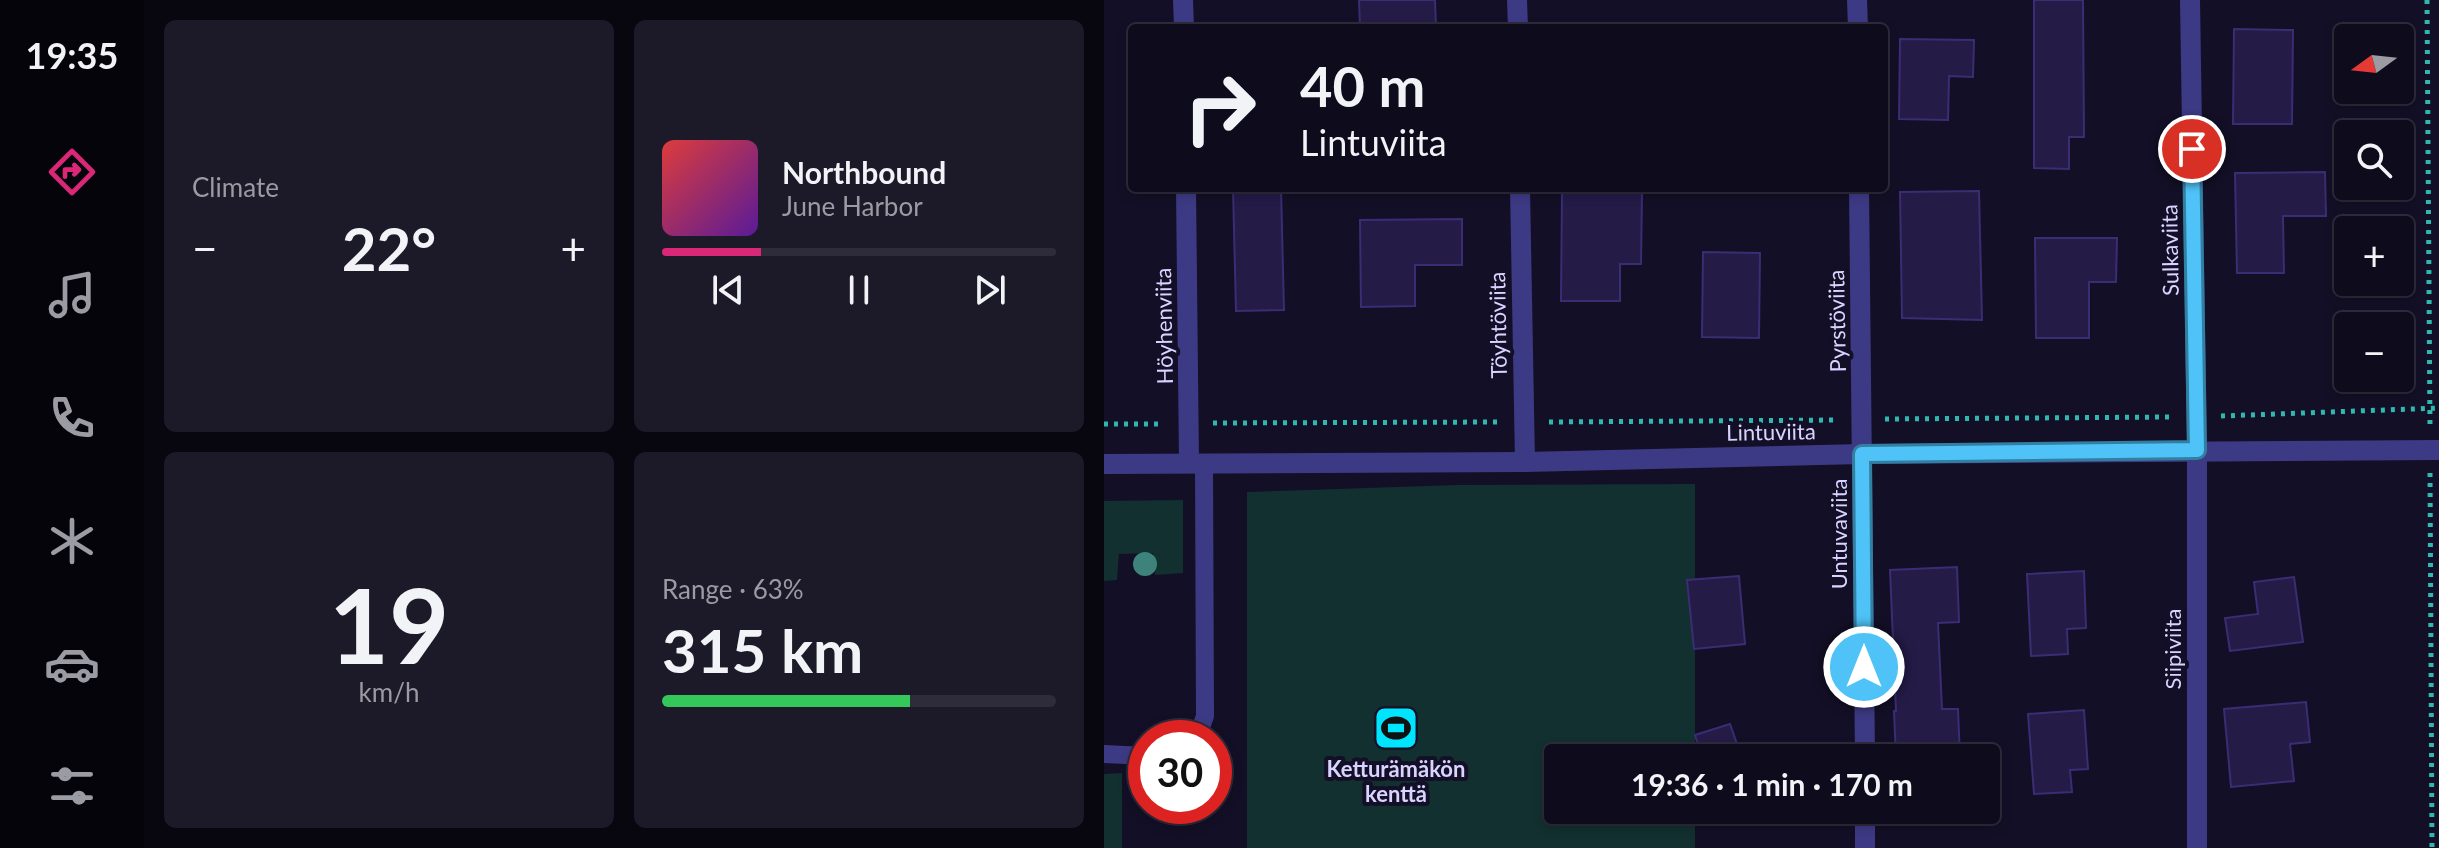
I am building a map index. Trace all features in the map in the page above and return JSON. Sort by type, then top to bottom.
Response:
[{"type":"street","points":[[1183,0],[1184,24]]},
{"type":"street","points":[[1517,0],[1518,24]]},
{"type":"street","points":[[1857,0],[1858,24]]},
{"type":"street","name":"Sulkaviita","points":[[2190,0],[2197,450]]},
{"type":"street","name":"Höyhenviita","points":[[1186,192],[1189,423],[1196,463]]},
{"type":"street","name":"Töyhtöviita","points":[[1520,192],[1525,462]]},
{"type":"street","name":"Pyrstöviita","points":[[1859,192],[1862,454]]},
{"type":"street","name":"Lintuviita","points":[[1104,464],[1525,462],[2197,450],[2439,450]]},
{"type":"street","name":"Siipiviita","points":[[2197,450],[2197,848]]},
{"type":"street","name":"Untuvaviita","points":[[1862,454],[1865,744]]},
{"type":"street","points":[[1865,824],[1865,848]]},
{"type":"lane","points":[[1196,463],[1204,720]]},
{"type":"lane","points":[[1104,754],[1128,755]]},
{"type":"path","points":[[1104,424],[2196,416],[2439,408]]},
{"type":"green space","name":"Ketturämäkön kenttä","points":[[1695,484],[1695,744],[1544,744],[1544,824],[1695,824],[1695,848],[1247,848],[1247,492],[1456,485]]},
{"type":"green space","points":[[1183,500],[1183,573],[1155,575],[1153,553],[1119,554],[1117,580],[1104,581],[1104,501]]},
{"type":"green space","points":[[1122,773],[1122,848],[1104,848],[1104,774]]},
{"type":"building","points":[[1359,0],[1435,0],[1436,24],[1360,24]]},
{"type":"building","points":[[2034,0],[2083,0],[2084,137],[2069,137],[2069,169],[2034,168]]},
{"type":"building","points":[[2234,29],[2293,30],[2292,124],[2233,124]]},
{"type":"building","points":[[1900,39],[1974,40],[1973,77],[1949,76],[1948,120],[1899,119]]},
{"type":"building","points":[[2325,172],[2326,216],[2283,216],[2284,273],[2237,273],[2235,173]]},
{"type":"building","points":[[1979,191],[1982,320],[1902,318],[1900,192]]},
{"type":"building","points":[[1233,192],[1281,192],[1284,310],[1236,311]]},
{"type":"building","points":[[1562,193],[1642,193],[1641,264],[1620,264],[1620,301],[1561,301]]},
{"type":"building","points":[[1462,219],[1462,265],[1415,265],[1415,306],[1361,307],[1360,220]]},
{"type":"building","points":[[2035,238],[2117,238],[2116,282],[2089,282],[2089,338],[2036,338]]},
{"type":"building","points":[[1703,252],[1760,253],[1759,338],[1702,337]]},
{"type":"building","points":[[1957,567],[1959,622],[1938,623],[1942,709],[1958,709],[1959,744],[1895,744],[1890,570]]},
{"type":"building","points":[[2084,571],[2086,628],[2067,629],[2068,654],[2031,656],[2027,574]]},
{"type":"building","points":[[1739,576],[1745,644],[1694,649],[1687,580]]},
{"type":"building","points":[[2294,577],[2303,642],[2230,651],[2225,618],[2258,614],[2254,582]]},
{"type":"building","points":[[2306,702],[2310,742],[2290,744],[2294,781],[2231,787],[2224,709]]},
{"type":"building","points":[[2084,710],[2088,769],[2070,770],[2072,792],[2034,794],[2028,714]]},
{"type":"building","points":[[1730,724],[1737,744],[1698,744],[1695,735]]},
{"type":"place","name":"Ketturämäkön kenttä","points":[[1396,728]]},
{"type":"route","points":[[1864,667],[1862,454],[2197,450],[2192,149]]}]
